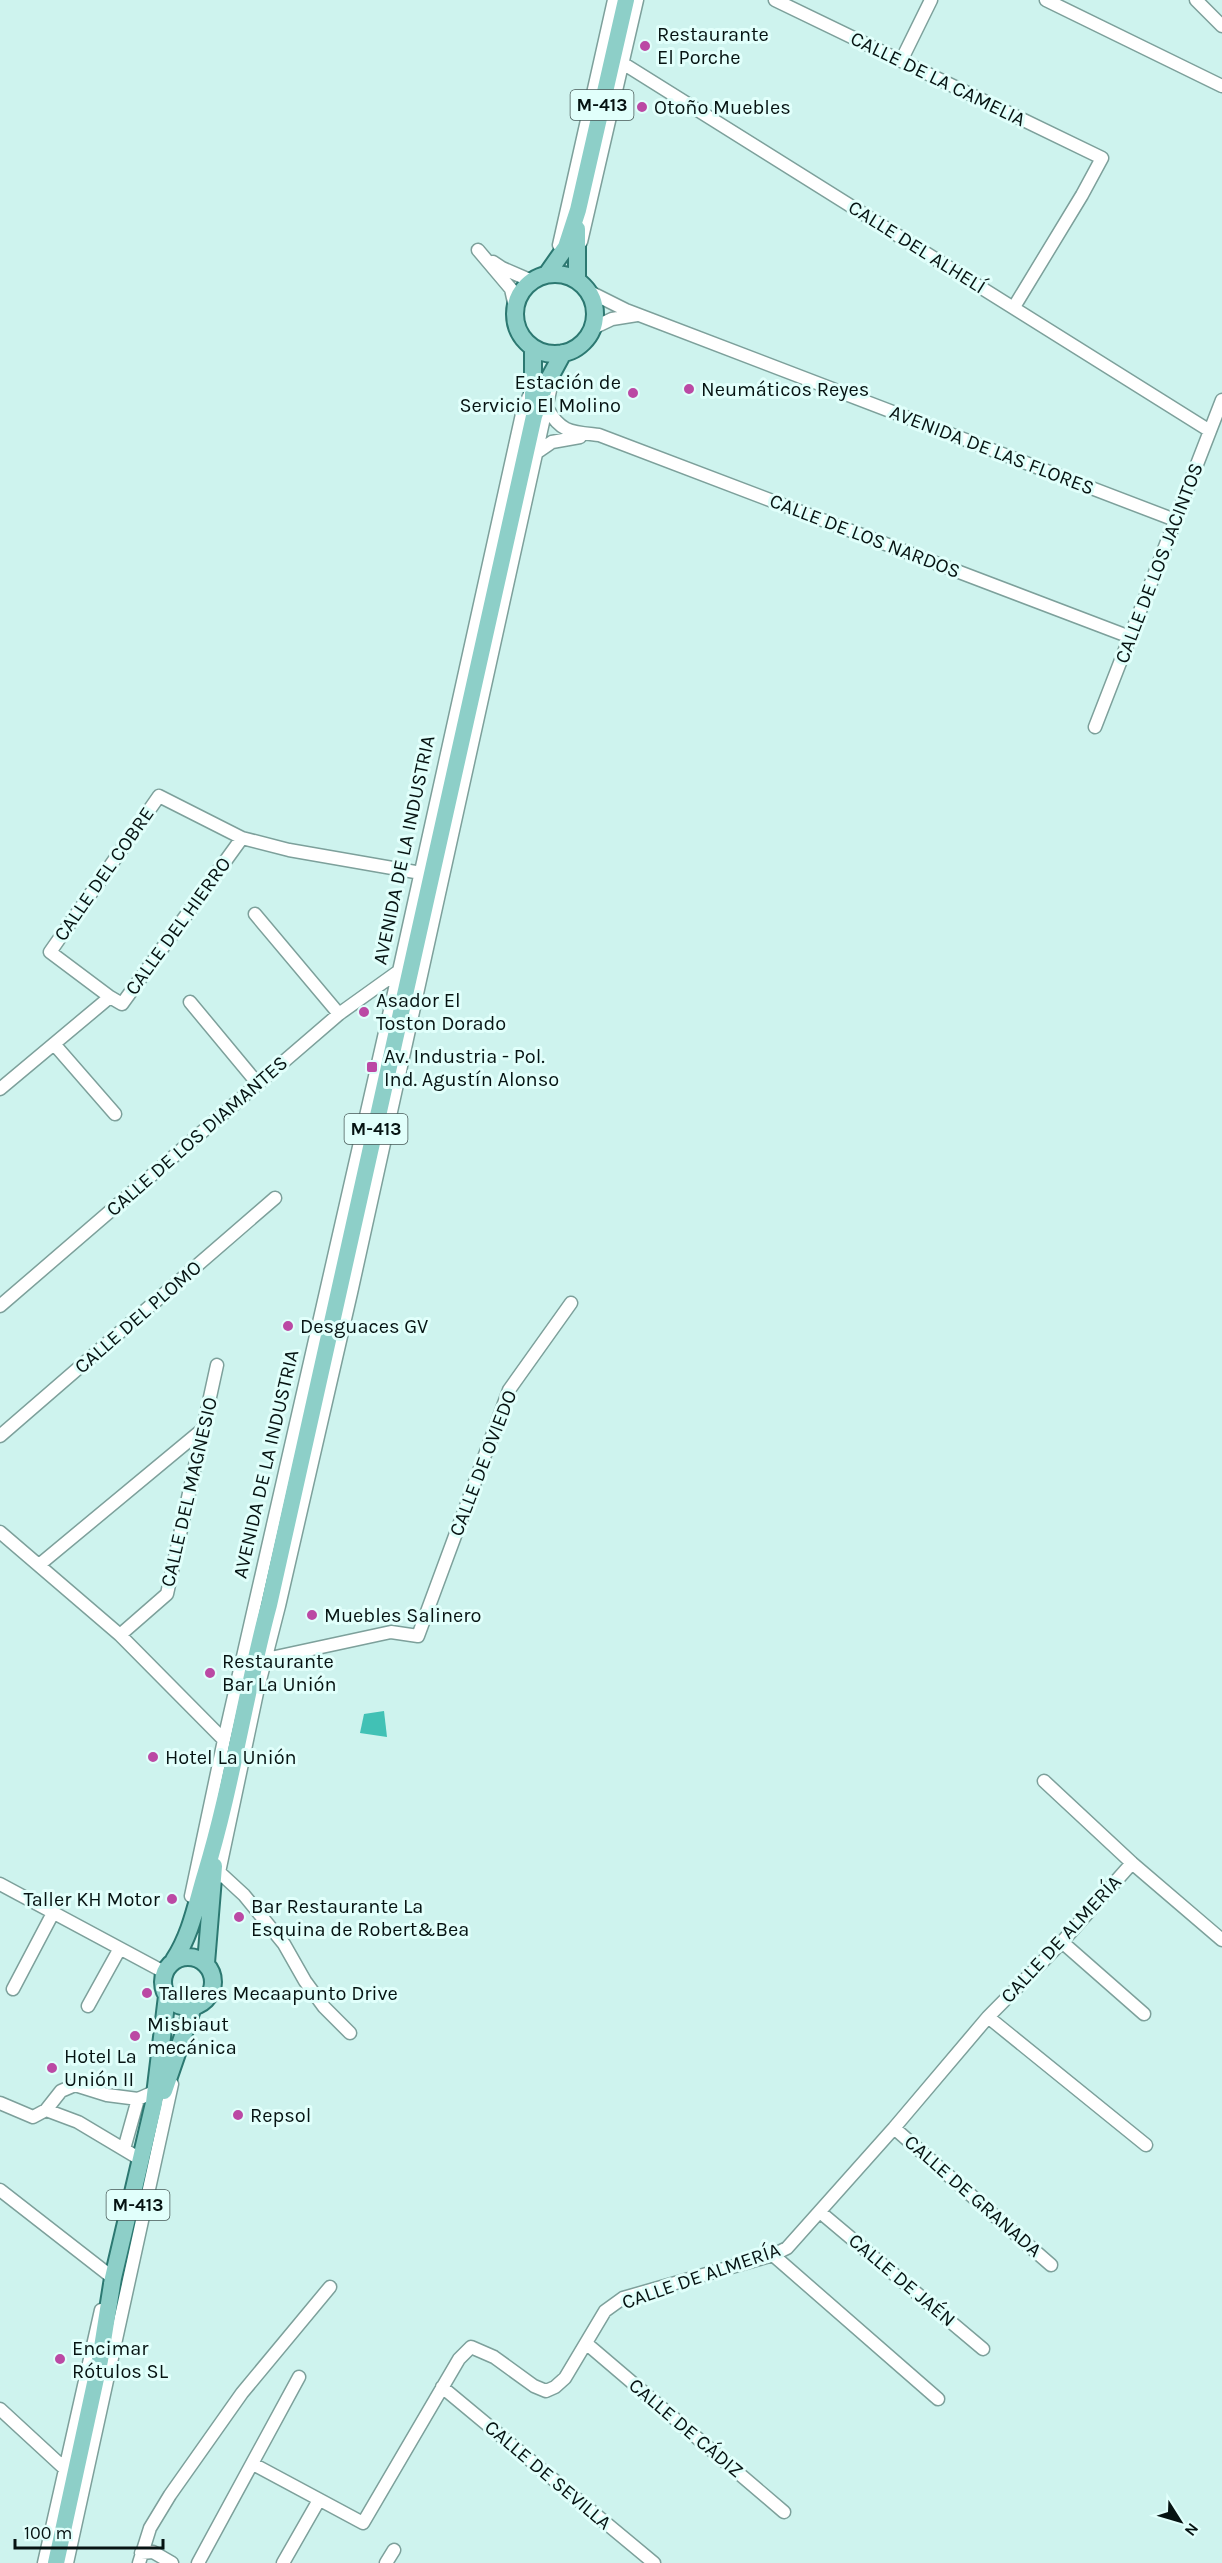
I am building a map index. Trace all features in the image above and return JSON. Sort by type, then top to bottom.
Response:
[{"type":"main road","name":"M-413","points":[[515,306],[521,292],[544,274],[566,247],[578,210],[626,0]]},
{"type":"main road","name":"M-413","points":[[578,210],[577,257],[582,286],[594,305],[595,321],[591,329]]},
{"type":"main road","points":[[544,274],[562,274],[582,286]]},
{"type":"main road","points":[[515,306],[516,322],[522,337],[533,348],[559,360],[578,347],[589,336],[591,329]]},
{"type":"main road","name":"AVENIDA DE LA INDUSTRIA","points":[[533,348],[532,387],[540,412]]},
{"type":"main road","name":"AVENIDA DE LA INDUSTRIA","points":[[172,1962],[184,1947],[190,1931],[216,1842],[255,1657],[544,388],[559,360]]},
{"type":"main road","name":"AVENIDA DE LA INDUSTRIA","points":[[206,1963],[216,1842]]},
{"type":"main road","points":[[172,1962],[183,1957],[193,1957],[206,1963]]},
{"type":"main road","name":"M-413","points":[[56,2563],[100,2360],[113,2278],[156,2091],[167,1996],[163,1987],[172,1962]]},
{"type":"main road","name":"M-413","points":[[100,2360],[113,2317],[157,2117],[193,2007],[202,2003],[209,1996],[213,1986],[213,1976],[206,1963]]},
{"type":"main road","points":[[167,1996],[174,2003],[183,2007],[193,2007]]},
{"type":"street","points":[[515,306],[511,289],[478,250],[502,268],[544,274],[568,209],[614,0]]},
{"type":"street","points":[[577,257],[624,64],[637,0]]},
{"type":"street","name":"CALLE DE LA CAMELIA","points":[[775,0],[1102,158],[1014,307]]},
{"type":"street","points":[[901,61],[931,0]]},
{"type":"street","points":[[1046,0],[1222,86]]},
{"type":"street","points":[[1196,0],[1222,26]]},
{"type":"street","name":"CALLE DEL ALHELÍ","points":[[624,64],[1210,431]]},
{"type":"street","name":"AVENIDA DE LAS FLORES","points":[[582,286],[626,310],[1175,520]]},
{"type":"street","points":[[591,329],[612,319],[641,314]]},
{"type":"street","name":"AVENIDA DE LA INDUSTRIA","points":[[172,1962],[399,971],[522,414],[532,387]]},
{"type":"street","name":"CALLE DE LOS JACINTOS","points":[[1095,727],[1222,400]]},
{"type":"street","name":"AVENIDA DE LA INDUSTRIA","points":[[213,1899],[351,1293],[536,453],[540,412]]},
{"type":"street","name":"CALLE DE LOS NARDOS","points":[[540,412],[564,429],[599,435],[1130,637]]},
{"type":"street","name":"CALLE DE LOS NARDOS","points":[[536,453],[552,442],[599,435]]},
{"type":"street","name":"CALLE DEL COBRE","points":[[110,997],[50,952],[159,796],[242,838]]},
{"type":"street","points":[[242,838],[289,850],[421,873]]},
{"type":"street","name":"CALLE DEL HIERRO","points":[[0,1089],[110,997],[122,1004],[242,838]]},
{"type":"street","points":[[255,914],[339,1014]]},
{"type":"street","name":"CALLE DE LOS DIAMANTES","points":[[0,1306],[339,1014],[399,971]]},
{"type":"street","points":[[190,1002],[258,1084]]},
{"type":"street","points":[[54,1044],[114,1114]]},
{"type":"street","name":"CALLE DEL PLOMO","points":[[0,1436],[275,1198]]},
{"type":"street","name":"CALLE DE OVIEDO","points":[[266,1659],[391,1632],[418,1636],[509,1390],[572,1303]]},
{"type":"street","name":"CALLE DEL MAGNESIO","points":[[120,1635],[167,1594],[217,1365]]},
{"type":"street","points":[[39,1565],[203,1429]]},
{"type":"street","points":[[0,1532],[120,1635],[224,1740]]},
{"type":"street","points":[[1044,1781],[1132,1863],[1222,1940]]},
{"type":"street","name":"CALLE DE ALMERÍA","points":[[319,2500],[363,2523],[459,2359],[471,2347],[494,2357],[534,2386],[546,2391],[565,2378],[605,2311],[623,2298],[773,2255],[787,2248],[894,2128],[988,2017],[1062,1942],[1132,1863]]},
{"type":"street","points":[[219,1872],[244,1895],[285,1944],[305,1981],[324,2007],[350,2034]]},
{"type":"street","points":[[0,1884],[119,1950],[172,1962]]},
{"type":"street","points":[[13,1989],[53,1913]]},
{"type":"street","points":[[1062,1942],[1144,2014]]},
{"type":"street","points":[[88,2006],[119,1950]]},
{"type":"street","points":[[988,2017],[1146,2145]]},
{"type":"street","points":[[67,2563],[174,2076],[177,2051]]},
{"type":"street","points":[[0,2103],[33,2117],[46,2110],[61,2091],[75,2085],[106,2095],[138,2099],[156,2091]]},
{"type":"street","points":[[124,2149],[138,2099]]},
{"type":"street","points":[[46,2110],[78,2122],[140,2159]]},
{"type":"street","name":"CALLE DE GRANADA","points":[[894,2128],[1051,2265]]},
{"type":"street","points":[[0,2190],[113,2278],[100,2314],[44,2563]]},
{"type":"street","name":"CALLE DE JAÉN","points":[[820,2211],[983,2349]]},
{"type":"street","points":[[773,2255],[938,2398]]},
{"type":"street","points":[[140,2558],[155,2520],[242,2393],[330,2287]]},
{"type":"street","name":"CALLE DE CÁDIZ","points":[[587,2344],[784,2512]]},
{"type":"street","points":[[198,2563],[299,2377]]},
{"type":"street","name":"CALLE DE SEVILLA","points":[[442,2387],[654,2563]]},
{"type":"street","points":[[0,2409],[64,2468]]},
{"type":"street","points":[[253,2464],[319,2500],[284,2563]]},
{"type":"street","points":[[386,2563],[394,2550]]},
{"type":"street","points":[[140,2558],[153,2552],[172,2563]]},
{"type":"water","points":[[384,1711],[387,1737],[360,1733],[364,1714]]},
{"type":"place","name":"Restaurante El Porche","points":[[645,46]]},
{"type":"place","name":"Otoño Muebles","points":[[642,107]]},
{"type":"place","name":"Neumáticos Reyes","points":[[689,389]]},
{"type":"place","name":"Estación de Servicio El Molino","points":[[633,393]]},
{"type":"place","name":"Asador El Toston Dorado","points":[[364,1012]]},
{"type":"place","name":"Av. Industria - Pol. Ind. Agustín Alonso","points":[[372,1067]]},
{"type":"place","name":"Desguaces GV","points":[[288,1326]]},
{"type":"place","name":"Muebles Salinero","points":[[312,1615]]},
{"type":"place","name":"Restaurante Bar La Unión","points":[[210,1673]]},
{"type":"place","name":"Hotel La Unión","points":[[153,1757]]},
{"type":"place","name":"Taller KH Motor","points":[[172,1899]]},
{"type":"place","name":"Bar Restaurante La Esquina de Robert&Bea","points":[[239,1917]]},
{"type":"place","name":"Talleres Mecaapunto Drive","points":[[147,1993]]},
{"type":"place","name":"Misbiaut mecánica","points":[[135,2036]]},
{"type":"place","name":"Hotel La Unión II","points":[[52,2068]]},
{"type":"place","name":"Repsol","points":[[238,2115]]},
{"type":"place","name":"Encimar Rótulos SL","points":[[60,2359]]}]
